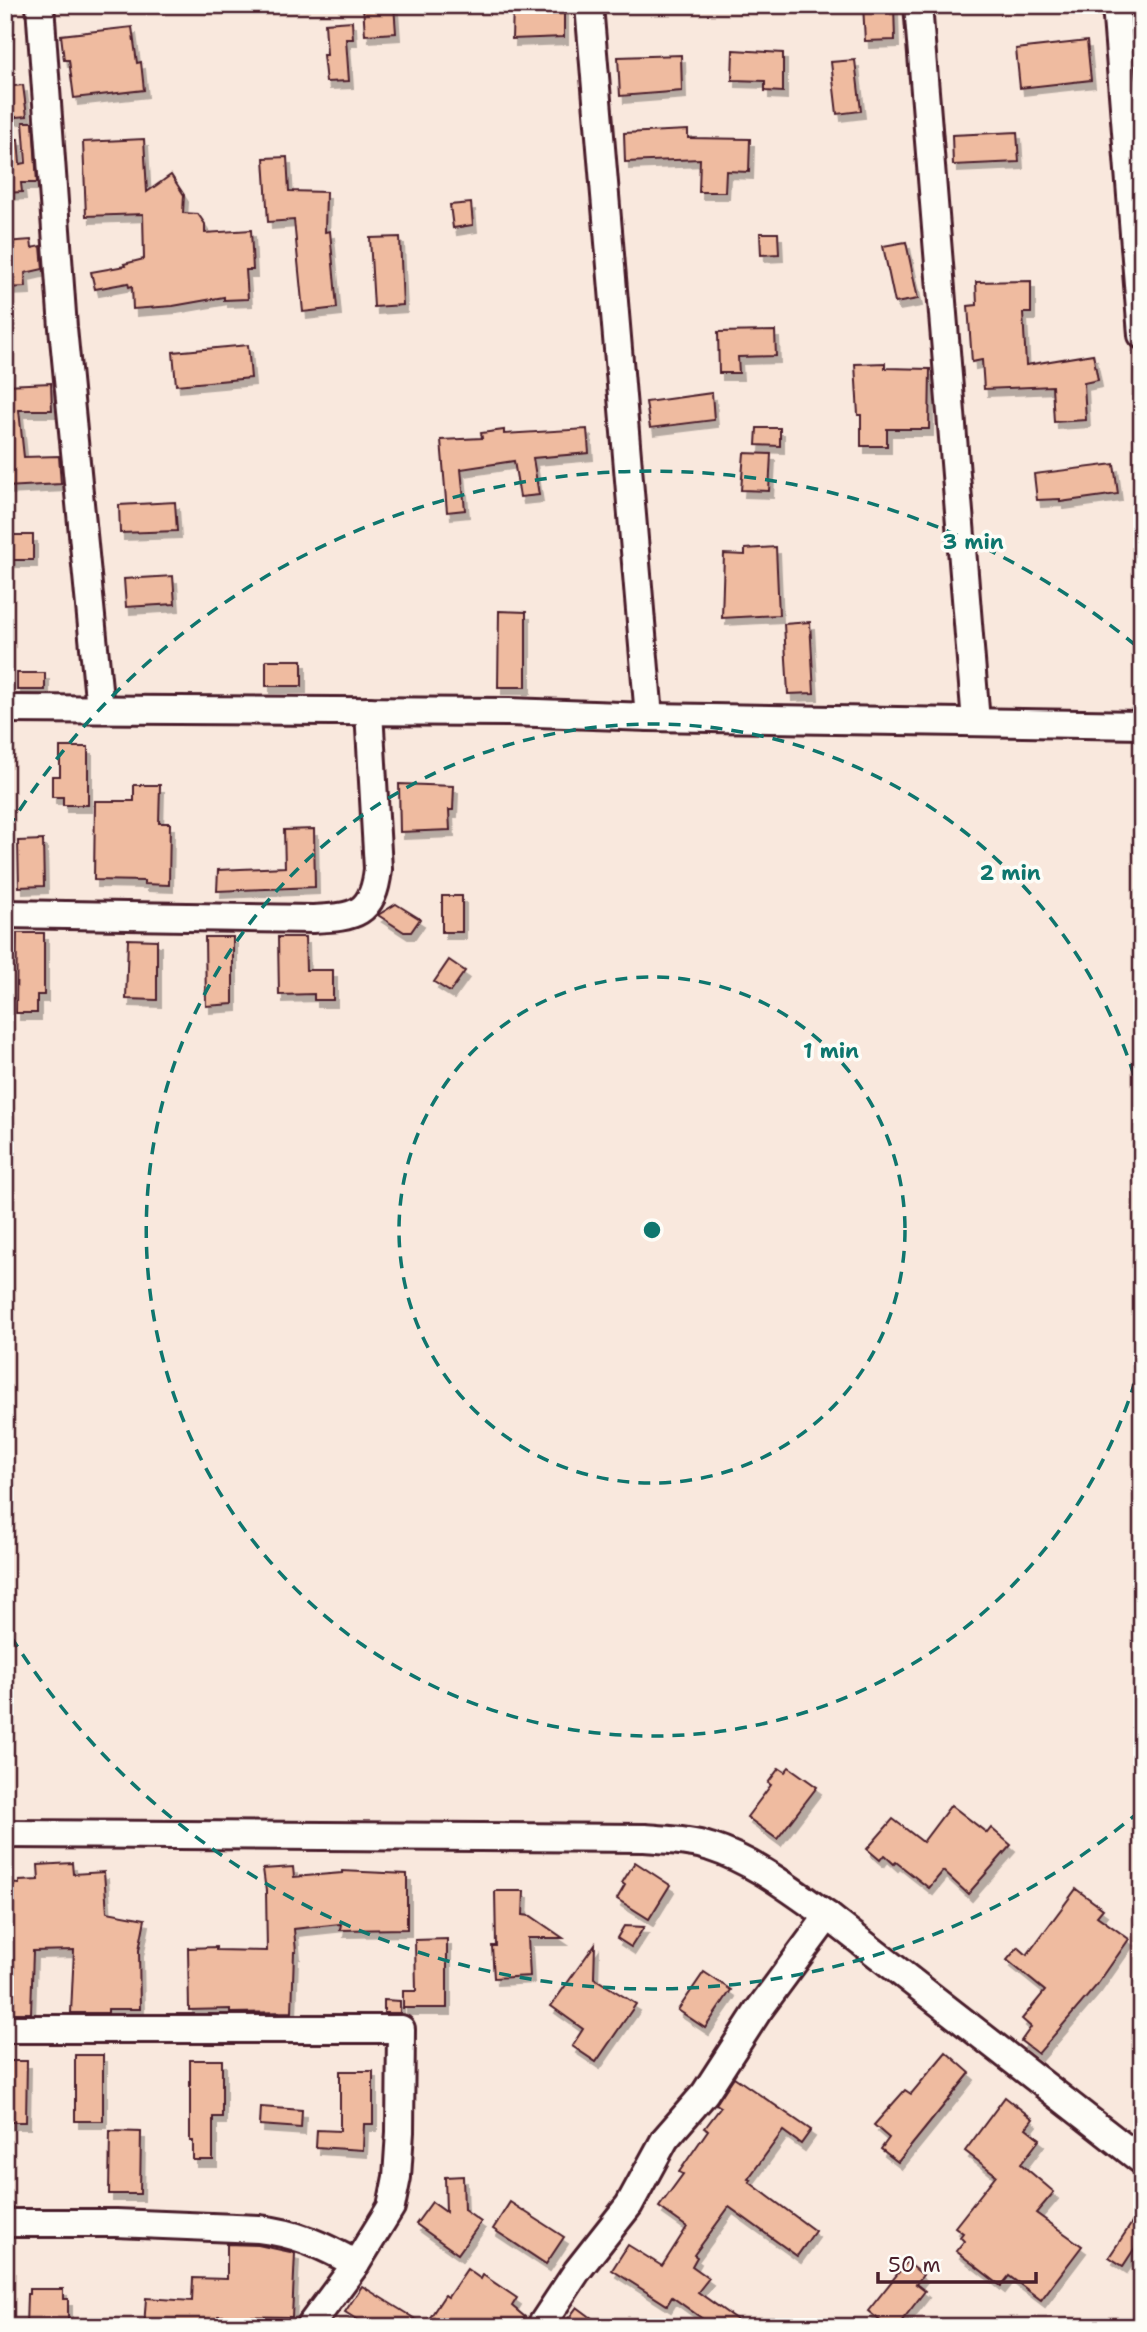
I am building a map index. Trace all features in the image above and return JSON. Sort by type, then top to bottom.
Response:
[{"type":"street","points":[[40,5],[63,328],[100,709]]},
{"type":"street","points":[[589,5],[649,717]]},
{"type":"street","points":[[918,5],[976,722]]},
{"type":"street","points":[[1116,5],[1142,335]]},
{"type":"street","points":[[5,709],[509,712],[649,717],[1142,725]]},
{"type":"street","points":[[5,914],[313,919],[357,914],[369,904],[376,888],[378,869],[369,711]]},
{"type":"street","points":[[5,1834],[645,1838],[708,1846],[740,1859],[782,1883],[828,1916],[1142,2161]]},
{"type":"street","points":[[540,2327],[577,2271],[629,2205],[665,2139],[705,2092],[758,2011],[828,1916]]},
{"type":"street","points":[[5,2029],[401,2029],[400,2132],[397,2177],[391,2207],[356,2264],[309,2327]]},
{"type":"street","points":[[5,2223],[116,2223],[282,2231],[306,2238],[356,2264]]},
{"type":"building","points":[[363,5],[394,5],[396,33],[365,35]]},
{"type":"building","points":[[513,5],[564,5],[564,37],[512,39]]},
{"type":"building","points":[[863,5],[894,5],[895,40],[865,41]]},
{"type":"building","points":[[352,21],[353,39],[346,39],[349,81],[326,82],[323,55],[327,55],[325,23]]},
{"type":"building","points":[[132,27],[137,63],[141,62],[144,90],[74,98],[69,60],[64,60],[61,35]]},
{"type":"building","points":[[1087,41],[1091,80],[1020,88],[1016,49]]},
{"type":"building","points":[[733,50],[783,53],[783,92],[765,91],[765,81],[732,80]]},
{"type":"building","points":[[681,55],[682,91],[620,96],[618,57]]},
{"type":"building","points":[[855,60],[861,111],[837,114],[831,62]]},
{"type":"building","points":[[23,85],[27,116],[5,118],[5,87]]},
{"type":"building","points":[[23,122],[33,122],[37,183],[21,183],[22,192],[5,193],[5,139],[18,139],[20,164],[26,163]]},
{"type":"building","points":[[688,130],[688,138],[750,139],[749,172],[726,171],[725,192],[699,192],[700,159],[625,162],[624,133]]},
{"type":"building","points":[[1017,132],[1019,162],[953,165],[952,135]]},
{"type":"building","points":[[144,139],[147,192],[171,175],[184,195],[183,213],[198,214],[205,224],[205,233],[251,230],[253,270],[246,270],[248,299],[224,300],[224,297],[173,306],[133,309],[132,286],[129,287],[128,283],[95,289],[91,272],[125,266],[124,264],[144,259],[143,214],[86,216],[83,142]]},
{"type":"building","points":[[287,157],[289,191],[326,192],[325,232],[330,231],[337,308],[303,312],[294,220],[268,222],[264,158]]},
{"type":"building","points":[[471,203],[473,225],[453,228],[450,205]]},
{"type":"building","points":[[760,233],[778,233],[779,254],[761,255]]},
{"type":"building","points":[[400,237],[403,305],[374,307],[370,238]]},
{"type":"building","points":[[31,240],[32,248],[41,246],[43,269],[25,273],[26,287],[5,288],[5,242]]},
{"type":"building","points":[[906,242],[918,299],[895,303],[883,246]]},
{"type":"building","points":[[1031,281],[1031,313],[1023,313],[1026,365],[1093,354],[1098,380],[1084,383],[1086,420],[1054,422],[1052,386],[984,389],[982,360],[972,362],[968,306],[977,305],[976,282]]},
{"type":"building","points":[[775,331],[776,356],[738,357],[739,373],[719,373],[718,332]]},
{"type":"building","points":[[248,345],[251,378],[176,385],[173,352]]},
{"type":"building","points":[[885,363],[885,368],[930,369],[929,429],[887,429],[887,446],[861,446],[861,415],[858,415],[855,364]]},
{"type":"building","points":[[51,383],[52,410],[19,410],[24,457],[59,456],[61,484],[5,487],[5,385]]},
{"type":"building","points":[[712,393],[714,420],[650,428],[646,402]]},
{"type":"building","points":[[757,428],[780,428],[780,446],[756,445]]},
{"type":"building","points":[[587,429],[589,453],[533,458],[539,495],[520,497],[514,461],[461,469],[465,510],[447,512],[441,440],[482,438],[481,433],[504,430],[504,434]]},
{"type":"building","points":[[744,453],[771,454],[769,491],[741,490]]},
{"type":"building","points":[[1114,464],[1118,494],[1060,502],[1060,499],[1037,500],[1034,474]]},
{"type":"building","points":[[175,502],[177,531],[120,533],[119,505]]},
{"type":"building","points":[[8,535],[33,535],[33,560],[8,560]]},
{"type":"building","points":[[776,547],[779,615],[722,618],[724,554],[745,555],[745,549]]},
{"type":"building","points":[[173,576],[175,604],[126,607],[124,579]]},
{"type":"building","points":[[499,611],[526,612],[526,687],[498,687]]},
{"type":"building","points":[[810,622],[814,693],[788,694],[784,624]]},
{"type":"building","points":[[266,660],[302,660],[302,686],[266,686]]},
{"type":"building","points":[[17,673],[45,673],[45,690],[17,690]]},
{"type":"building","points":[[60,747],[88,747],[88,805],[63,805],[63,797],[52,797],[52,776],[60,776]]},
{"type":"building","points":[[399,784],[454,786],[453,810],[449,810],[450,830],[400,832]]},
{"type":"building","points":[[134,785],[160,785],[159,823],[170,823],[169,885],[144,884],[144,881],[94,880],[95,801],[134,801]]},
{"type":"building","points":[[314,829],[315,887],[217,891],[218,870],[285,867],[284,830]]},
{"type":"building","points":[[43,840],[44,886],[19,887],[18,841]]},
{"type":"building","points":[[442,896],[462,896],[462,932],[442,932]]},
{"type":"building","points":[[396,904],[420,919],[411,932],[404,932],[378,915]]},
{"type":"building","points":[[17,933],[44,933],[44,995],[37,995],[37,1013],[16,1013]]},
{"type":"building","points":[[205,937],[233,937],[233,1004],[206,1006]]},
{"type":"building","points":[[278,937],[305,937],[306,970],[333,970],[333,1000],[314,1000],[314,994],[279,995]]},
{"type":"building","points":[[128,939],[157,940],[157,1000],[126,999]]},
{"type":"building","points":[[449,960],[465,971],[450,992],[434,982]]},
{"type":"building","points":[[789,1767],[817,1787],[777,1839],[747,1817],[771,1785],[768,1783],[779,1768],[785,1772]]},
{"type":"building","points":[[951,1805],[987,1833],[991,1828],[1011,1845],[968,1894],[943,1871],[929,1888],[896,1862],[894,1864],[884,1855],[880,1860],[867,1849],[893,1819],[923,1842]]},
{"type":"building","points":[[635,1862],[670,1885],[649,1919],[617,1899],[625,1885],[622,1883]]},
{"type":"building","points":[[72,1863],[73,1874],[104,1872],[107,1912],[145,1919],[139,1950],[140,2009],[108,2009],[108,2013],[71,2013],[74,1950],[33,1951],[31,2013],[5,2013],[5,1883],[19,1884],[19,1881],[39,1880],[38,1865]]},
{"type":"building","points":[[293,1867],[294,1877],[342,1871],[407,1874],[407,1929],[340,1930],[341,1924],[294,1929],[296,1952],[292,2012],[230,2013],[230,2009],[189,2010],[188,1948],[267,1951],[263,1869]]},
{"type":"building","points":[[1076,1889],[1103,1909],[1097,1916],[1129,1939],[1097,1985],[1038,2054],[1021,2041],[1031,2027],[1022,2019],[1045,1991],[1007,1960],[1018,1947],[1027,1955]]},
{"type":"building","points":[[495,1891],[524,1891],[523,1915],[531,1916],[563,1938],[528,1938],[530,1976],[494,1978],[492,1946],[496,1946]]},
{"type":"building","points":[[624,1926],[644,1927],[631,1947],[617,1938]]},
{"type":"building","points":[[447,1939],[447,2008],[403,2008],[403,1991],[416,1991],[415,1940]]},
{"type":"building","points":[[595,1944],[594,1978],[636,2004],[596,2062],[572,2046],[583,2029],[551,2006]]},
{"type":"building","points":[[704,1972],[731,1990],[705,2028],[678,2010]]},
{"type":"building","points":[[384,2000],[400,2001],[400,2013],[384,2013]]},
{"type":"building","points":[[946,2052],[970,2073],[898,2162],[881,2149],[889,2138],[874,2125],[905,2090],[911,2094]]},
{"type":"building","points":[[75,2055],[103,2055],[103,2121],[75,2121]]},
{"type":"building","points":[[190,2060],[222,2060],[222,2117],[213,2117],[213,2160],[193,2160],[193,2141],[190,2141]]},
{"type":"building","points":[[5,2061],[27,2061],[26,2122],[5,2122]]},
{"type":"building","points":[[340,2071],[373,2071],[373,2124],[364,2124],[363,2150],[316,2147],[317,2130],[340,2131]]},
{"type":"building","points":[[734,2077],[811,2130],[801,2144],[783,2131],[748,2179],[815,2231],[797,2256],[729,2207],[694,2255],[697,2257],[692,2266],[709,2278],[698,2292],[747,2327],[714,2327],[672,2297],[667,2305],[612,2270],[628,2245],[662,2266],[687,2227],[659,2207],[683,2174],[679,2172],[708,2130],[705,2128],[721,2107],[716,2104]]},
{"type":"building","points":[[1005,2097],[1033,2119],[1026,2128],[1040,2139],[1021,2164],[1054,2192],[1036,2213],[1082,2246],[1041,2300],[1009,2276],[1001,2286],[956,2251],[964,2241],[960,2237],[963,2233],[955,2227],[996,2175],[965,2151]]},
{"type":"building","points":[[261,2107],[302,2110],[301,2128],[260,2125]]},
{"type":"building","points":[[110,2131],[141,2132],[140,2194],[109,2194]]},
{"type":"building","points":[[463,2176],[464,2210],[481,2222],[458,2254],[416,2224],[432,2202],[446,2212],[445,2177]]},
{"type":"building","points":[[510,2202],[564,2237],[546,2264],[493,2229]]},
{"type":"building","points":[[1142,2208],[1142,2237],[1123,2266],[1109,2257]]},
{"type":"building","points":[[227,2244],[258,2245],[295,2253],[292,2317],[218,2316],[218,2327],[144,2327],[146,2298],[192,2301],[193,2278],[227,2279]]},
{"type":"building","points":[[907,2262],[923,2275],[916,2284],[925,2291],[897,2327],[888,2327],[868,2311]]},
{"type":"building","points":[[467,2269],[481,2279],[483,2275],[517,2298],[512,2306],[525,2317],[517,2327],[369,2327],[345,2312],[362,2286],[425,2325]]},
{"type":"building","points":[[29,2289],[63,2289],[63,2299],[68,2299],[68,2327],[26,2327]]},
{"type":"building","points":[[577,2307],[604,2327],[562,2327]]}]
